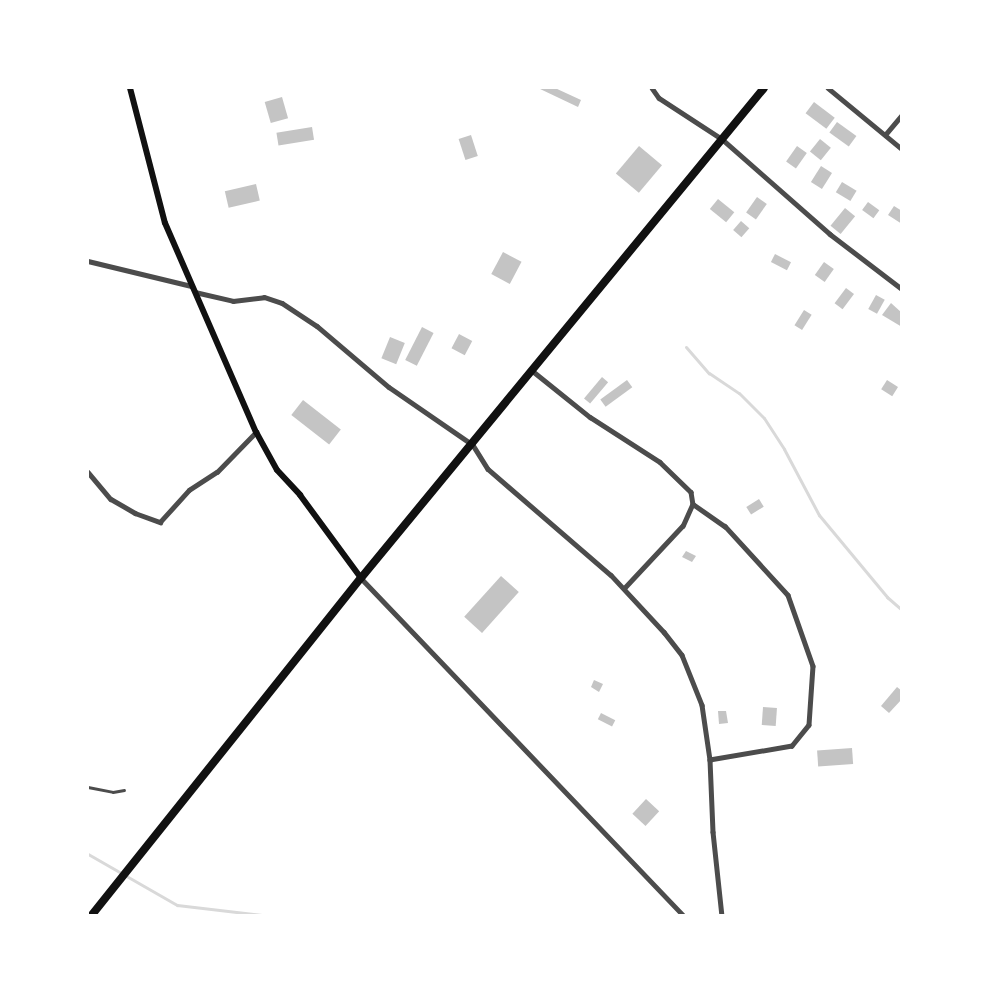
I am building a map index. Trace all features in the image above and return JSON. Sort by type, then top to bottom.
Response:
[{"type":"highway","points":[[91,916],[361,578],[534,372],[764,88]]},
{"type":"main road","points":[[130,88],[164,223],[256,432],[277,470],[300,495],[361,578]]},
{"type":"street","points":[[652,88],[659,98],[722,139],[830,234],[902,288]]},
{"type":"street","points":[[828,88],[902,149]]},
{"type":"street","points":[[884,135],[902,115]]},
{"type":"street","points":[[88,261],[193,289],[232,302],[264,297],[282,303],[317,326],[389,387],[473,445],[488,469],[625,588],[682,656],[702,706],[710,760],[713,832],[722,916]]},
{"type":"street","points":[[534,372],[590,417],[671,471],[691,492],[693,504],[672,540],[625,588]]},
{"type":"street","points":[[88,472],[111,498],[135,513],[160,522],[189,490],[217,472],[256,432]]},
{"type":"street","points":[[693,504],[725,526],[788,595],[813,666],[809,725],[792,746],[710,760]]},
{"type":"street","points":[[361,578],[684,916]]},
{"type":"lane","points":[[88,787],[113,792],[124,790]]},
{"type":"building","points":[[538,88],[555,88],[581,100],[578,107]]},
{"type":"building","points":[[282,97],[288,118],[271,123],[265,102]]},
{"type":"building","points":[[814,102],[835,118],[826,129],[806,113]]},
{"type":"building","points":[[837,122],[856,136],[849,147],[829,133]]},
{"type":"building","points":[[312,127],[314,140],[278,145],[276,133]]},
{"type":"building","points":[[471,135],[478,156],[465,160],[459,139]]},
{"type":"building","points":[[820,139],[831,148],[821,160],[810,151]]},
{"type":"building","points":[[639,146],[662,165],[639,193],[616,174]]},
{"type":"building","points":[[797,146],[807,153],[796,168],[786,162]]},
{"type":"building","points":[[821,166],[832,173],[822,189],[811,182]]},
{"type":"building","points":[[842,182],[857,191],[850,201],[836,192]]},
{"type":"building","points":[[256,184],[260,201],[229,208],[225,191]]},
{"type":"building","points":[[757,197],[767,204],[756,219],[746,213]]},
{"type":"building","points":[[718,199],[734,212],[726,222],[710,209]]},
{"type":"building","points":[[868,202],[879,210],[873,218],[862,210]]},
{"type":"building","points":[[894,206],[902,211],[902,224],[888,215]]},
{"type":"building","points":[[845,208],[855,216],[841,234],[831,226]]},
{"type":"building","points":[[741,221],[749,228],[741,237],[733,230]]},
{"type":"building","points":[[503,252],[522,262],[510,284],[491,274]]},
{"type":"building","points":[[775,254],[791,262],[787,270],[771,262]]},
{"type":"building","points":[[824,262],[834,269],[825,282],[815,275]]},
{"type":"building","points":[[846,288],[854,294],[843,309],[835,303]]},
{"type":"building","points":[[876,295],[885,300],[877,314],[868,309]]},
{"type":"building","points":[[891,303],[902,313],[902,327],[882,315]]},
{"type":"building","points":[[804,310],[812,315],[802,330],[794,325]]},
{"type":"building","points":[[422,327],[434,333],[417,366],[405,360]]},
{"type":"building","points":[[459,334],[472,341],[465,355],[451,348]]},
{"type":"building","points":[[390,337],[405,343],[396,364],[381,358]]},
{"type":"building","points":[[602,377],[608,382],[590,404],[584,398]]},
{"type":"building","points":[[627,380],[632,387],[606,407],[600,399]]},
{"type":"building","points":[[887,380],[898,387],[892,396],[881,389]]},
{"type":"building","points":[[303,400],[341,430],[329,445],[291,415]]},
{"type":"building","points":[[759,499],[764,507],[751,515],[746,507]]},
{"type":"building","points":[[686,551],[696,556],[692,562],[682,557]]},
{"type":"building","points":[[501,576],[519,592],[482,633],[464,617]]},
{"type":"building","points":[[594,680],[603,684],[599,692],[591,687]]},
{"type":"building","points":[[897,687],[902,691],[902,699],[889,713],[881,706]]},
{"type":"building","points":[[763,707],[777,708],[776,726],[762,725]]},
{"type":"building","points":[[718,711],[726,711],[728,723],[719,724]]},
{"type":"building","points":[[601,713],[615,720],[612,727],[598,719]]},
{"type":"building","points":[[852,748],[853,764],[818,766],[817,750]]},
{"type":"building","points":[[646,799],[659,811],[646,826],[632,814]]},
{"type":"waterway","points":[[686,347],[709,373],[739,393],[764,418],[784,449],[819,515],[887,597],[902,610]]},
{"type":"waterway","points":[[88,854],[177,905],[270,916]]}]
